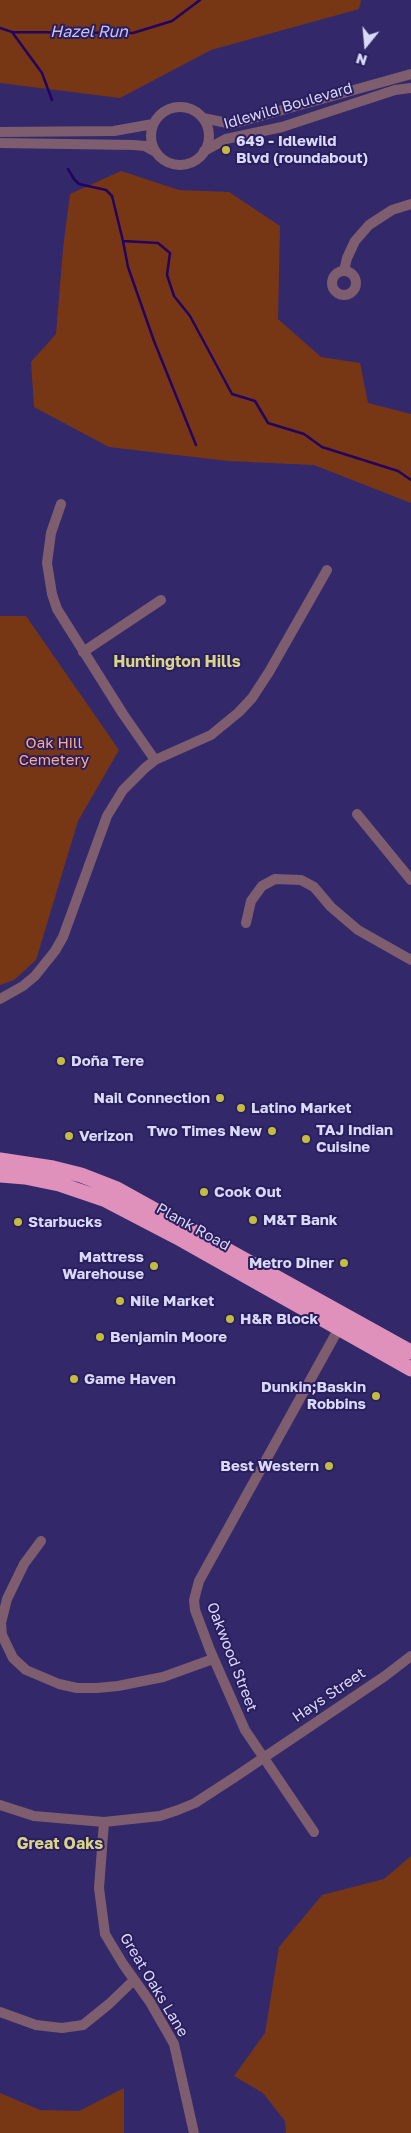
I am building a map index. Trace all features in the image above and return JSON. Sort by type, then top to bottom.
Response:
[{"type":"highway","name":"Plank Road","points":[[0,1160],[53,1168],[81,1175],[117,1189],[411,1352]]},
{"type":"highway","name":"Plank Road","points":[[0,1175],[25,1177],[59,1184],[106,1200],[411,1369]]},
{"type":"highway","points":[[248,1277],[272,1283],[279,1278]]},
{"type":"highway","points":[[292,1302],[299,1298],[316,1299]]},
{"type":"street","name":"Idlewild Boulevard","points":[[203,118],[232,124],[411,74]]},
{"type":"street","name":"Idlewild Boulevard","points":[[204,150],[226,139],[282,127],[395,90],[411,88]]},
{"type":"street","points":[[172,108],[189,109],[203,118],[208,134],[208,142],[199,157],[181,164],[171,163],[162,159],[156,152],[152,143],[151,133],[153,124],[164,111],[172,108]]},
{"type":"street","points":[[0,132],[114,131],[153,124]]},
{"type":"street","points":[[0,143],[134,145],[145,146],[156,152]]},
{"type":"street","points":[[344,271],[346,258],[355,240],[369,225],[392,210],[411,204]]},
{"type":"street","points":[[62,504],[55,520],[49,546],[48,579],[57,609],[83,652],[155,760]]},
{"type":"street","points":[[0,999],[36,976],[55,951],[63,937],[106,816],[123,790],[155,760],[211,735],[240,712],[269,672],[327,570]]},
{"type":"street","points":[[83,652],[161,600]]},
{"type":"street","points":[[357,814],[411,880]]},
{"type":"street","points":[[246,923],[251,901],[262,886],[275,879],[301,880],[314,887],[331,906],[358,930],[411,960]]},
{"type":"street","name":"Oakwood Street","points":[[314,1832],[245,1730],[195,1610],[195,1590],[339,1328]]},
{"type":"street","points":[[40,1541],[24,1564],[7,1600],[1,1623],[2,1635],[13,1658],[26,1670],[59,1684],[77,1688],[97,1688],[162,1677],[214,1659]]},
{"type":"street","name":"Hays Street","points":[[0,1805],[34,1816],[104,1822],[160,1816],[178,1810],[195,1803],[385,1676],[411,1656]]},
{"type":"street","name":"Great Oaks Lane","points":[[104,1822],[99,1888],[105,1934],[150,2002],[174,2044],[194,2133]]},
{"type":"street","points":[[0,2012],[36,2025],[62,2028],[82,2025],[109,2004],[134,1980]]},
{"type":"green space","points":[[0,0],[361,0],[359,9],[211,50],[120,98],[0,83]]},
{"type":"green space","points":[[121,171],[179,190],[229,192],[280,226],[278,319],[321,357],[360,363],[368,403],[411,414],[411,503],[314,465],[228,461],[109,447],[34,407],[31,362],[56,334],[70,194]]},
{"type":"green space","name":"Oak Hill Cemetery","points":[[0,616],[26,616],[119,750],[78,821],[36,960],[14,980],[0,985]]},
{"type":"green space","points":[[411,1856],[411,2133],[286,2133],[285,2121],[263,2093],[234,2076],[265,2033],[279,1947],[322,1895],[384,1879]]},
{"type":"green space","points":[[124,2088],[124,2133],[0,2133],[0,2093],[40,2110],[79,2111]]},
{"type":"waterway","name":"Hazel Run","points":[[0,28],[12,32],[133,33],[172,21],[200,0]]},
{"type":"waterway","points":[[12,32],[42,73],[52,100]]},
{"type":"waterway","points":[[68,169],[79,184],[106,190],[112,196],[123,241],[158,243],[170,253],[167,275],[174,296],[190,316],[232,394],[255,401],[268,423],[304,434],[322,447],[398,471],[411,480]]},
{"type":"waterway","points":[[123,241],[128,267],[154,341],[196,445]]},
{"type":"place","name":"649 - Idlewild Blvd (roundabout)","points":[[226,150]]},
{"type":"place","name":"Doña Tere","points":[[61,1061]]},
{"type":"place","name":"Nail Connection","points":[[220,1098]]},
{"type":"place","name":"Latino Market","points":[[241,1108]]},
{"type":"place","name":"Two Times New","points":[[272,1131]]},
{"type":"place","name":"Verizon","points":[[69,1136]]},
{"type":"place","name":"TAJ Indian Cuisine","points":[[306,1139]]},
{"type":"place","name":"Cook Out","points":[[204,1192]]},
{"type":"place","name":"M&T Bank","points":[[253,1220]]},
{"type":"place","name":"Starbucks","points":[[18,1222]]},
{"type":"place","name":"Metro Diner","points":[[344,1263]]},
{"type":"place","name":"Mattress Warehouse","points":[[154,1266]]},
{"type":"place","name":"Nile Market","points":[[120,1301]]},
{"type":"place","name":"H&R Block","points":[[230,1319]]},
{"type":"place","name":"Benjamin Moore","points":[[100,1337]]},
{"type":"place","name":"Game Haven","points":[[74,1379]]},
{"type":"place","name":"Dunkin;Baskin Robbins","points":[[376,1396]]},
{"type":"place","name":"Best Western","points":[[329,1466]]},
{"type":"district","name":"Huntington Hills","points":[[177,662]]},
{"type":"district","name":"Great Oaks","points":[[60,1844]]}]
